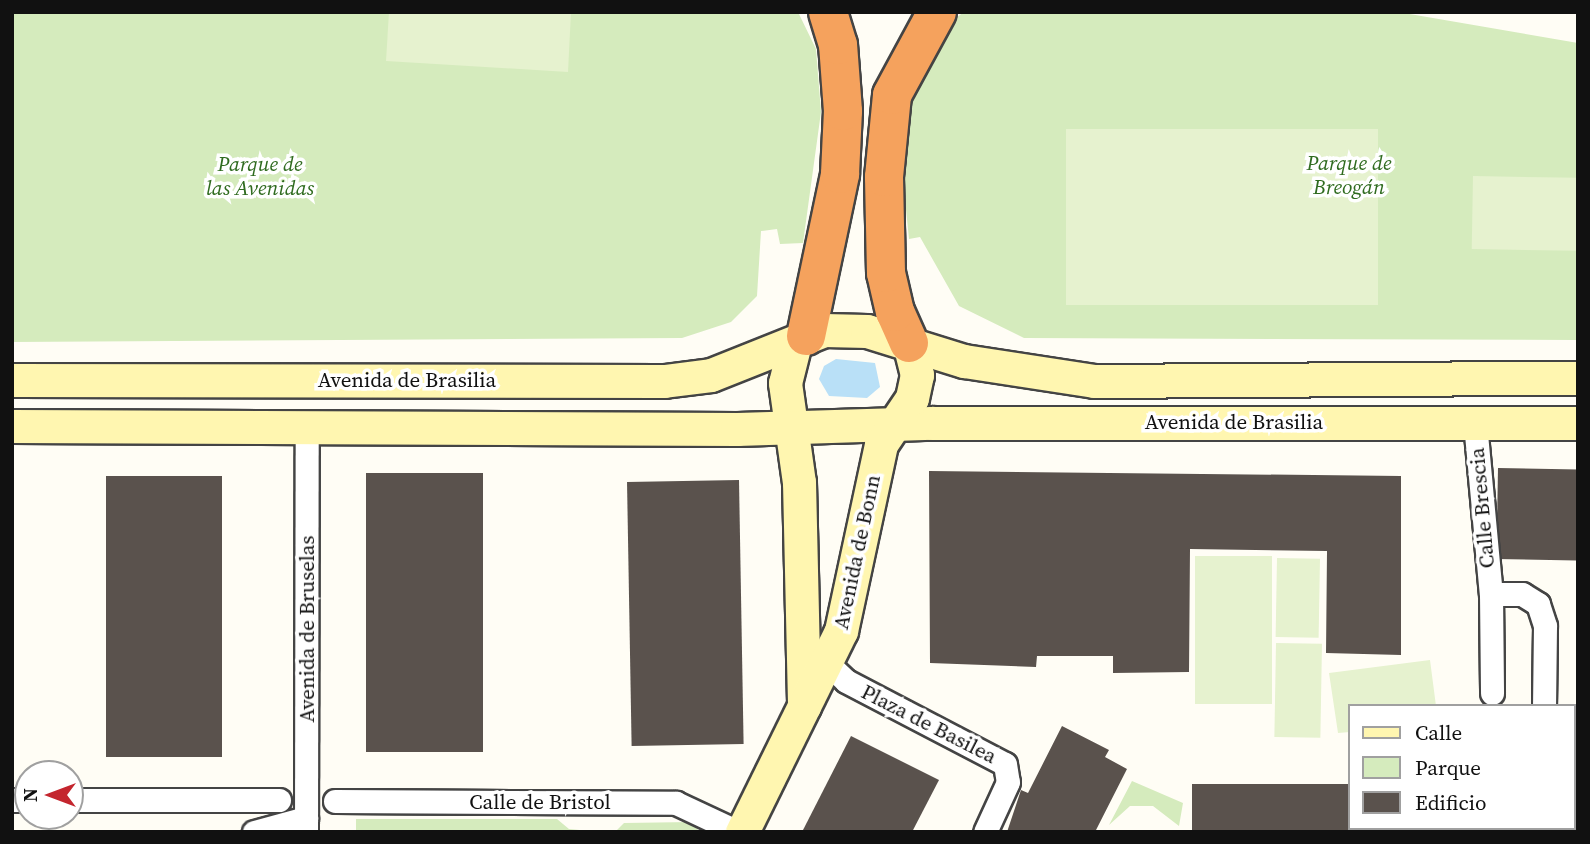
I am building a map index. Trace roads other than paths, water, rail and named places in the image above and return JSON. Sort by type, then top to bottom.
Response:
[{"type":"highway","points":[[800,339],[840,174],[843,111],[838,46],[828,12]]},
{"type":"highway","points":[[909,342],[895,313],[887,273],[884,177],[892,95],[937,12]]},
{"type":"street","points":[[12,426],[792,427],[891,425],[907,407],[917,375],[909,342],[867,331],[824,330],[800,339],[785,383],[792,427]]},
{"type":"street","name":"Avenida de Brasilia","points":[[12,380],[664,381],[711,375],[800,339]]},
{"type":"street","name":"Avenida de Brasilia","points":[[909,342],[992,367],[1094,381],[1578,378]]},
{"type":"street","name":"Calle Brescia","points":[[1475,423],[1491,594],[1492,693]]},
{"type":"street","name":"Avenida de Brasilia","points":[[891,425],[1578,423]]},
{"type":"street","name":"Avenida de Bonn","points":[[740,832],[828,664],[853,590],[879,453],[891,425]]},
{"type":"street","name":"Avenida de Bruselas","points":[[306,825],[307,426]]},
{"type":"street","name":"Avenida de Bonn","points":[[792,427],[799,482],[802,715]]},
{"type":"street","name":"Calle Brescia","points":[[1491,594],[1522,594],[1538,604],[1545,626],[1544,704]]},
{"type":"street","name":"Plaza de Basilea","points":[[828,664],[846,681],[1005,764],[1008,782],[985,832]]},
{"type":"street","points":[[84,800],[279,800]]},
{"type":"street","name":"Calle de Bristol","points":[[335,801],[676,803],[740,832]]},
{"type":"street","points":[[254,832],[306,825]]},
{"type":"water","points":[[836,359],[875,363],[880,387],[867,398],[829,396],[819,379],[824,366]]},
{"type":"park label","name":"Parque de Breogán","points":[[1349,175]]},
{"type":"park label","name":"Parque de las Avenidas","points":[[260,176]]}]
